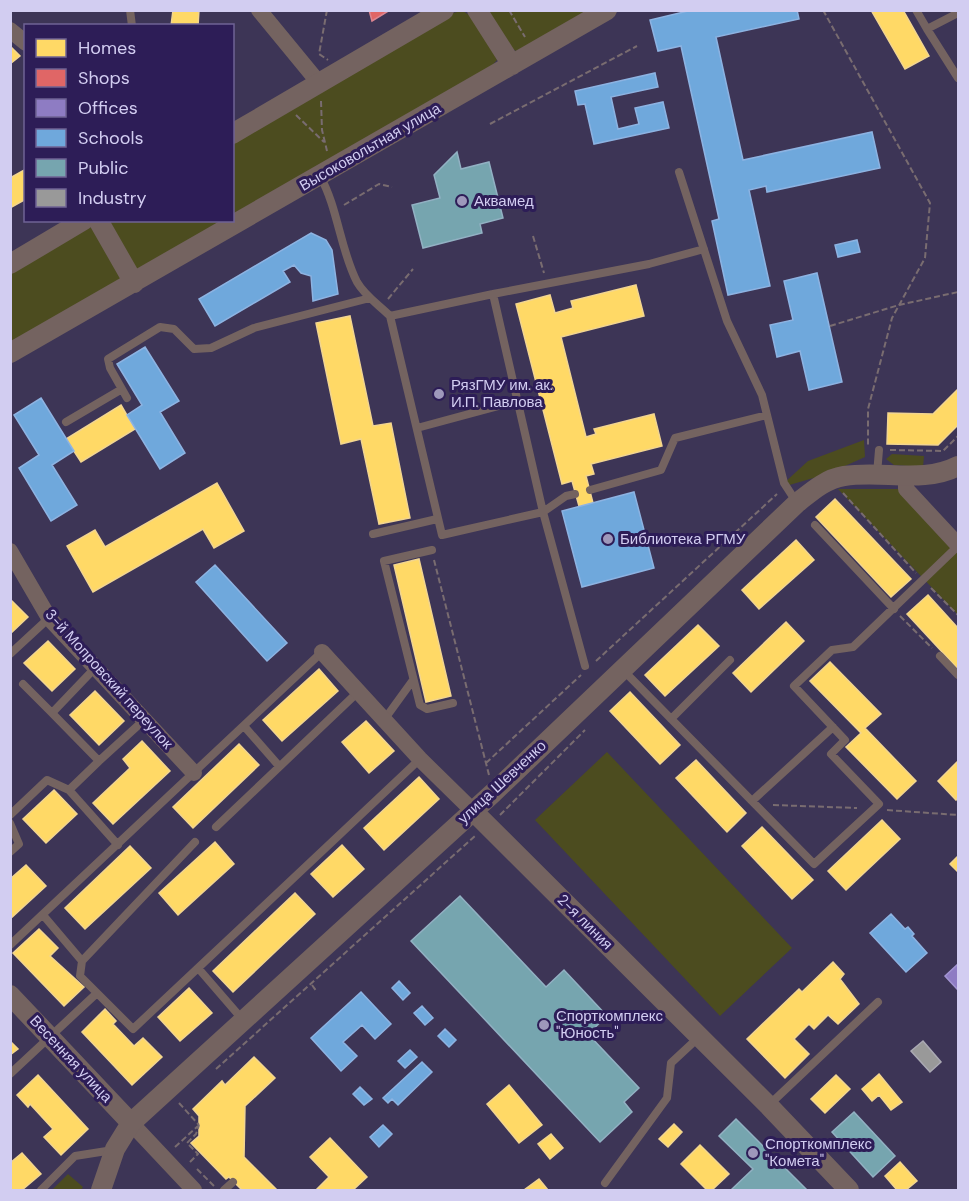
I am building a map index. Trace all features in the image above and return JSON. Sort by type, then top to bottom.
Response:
[{"type":"street","points":[[259,10],[321,82]]},
{"type":"street","points":[[234,133],[444,10]]},
{"type":"street","points":[[477,10],[512,65]]},
{"type":"street","name":"Высоковольтная улица","points":[[10,353],[607,10]]},
{"type":"street","points":[[10,30],[24,41]]},
{"type":"street","points":[[10,264],[81,222]]},
{"type":"street","points":[[99,222],[134,283]]},
{"type":"street","name":"улица Шевченко","points":[[101,1191],[115,1149],[131,1123],[493,793],[621,668],[797,503],[819,485],[843,476],[942,475],[958,466]]},
{"type":"street","points":[[906,476],[906,489],[958,546]]},
{"type":"street","name":"3-й Мопровский переулок","points":[[10,551],[49,618],[194,772]]},
{"type":"street","name":"2-я линия","points":[[322,652],[420,759],[769,1106],[849,1191]]},
{"type":"street","name":"Весенняя улица","points":[[10,995],[131,1123]]},
{"type":"street","points":[[131,1123],[194,1191]]},
{"type":"lane","points":[[916,10],[958,78]]},
{"type":"lane","points":[[927,29],[958,13]]},
{"type":"lane","points":[[327,172],[334,211],[357,282],[370,298],[390,316],[442,535],[543,512],[566,496],[575,494]]},
{"type":"lane","points":[[678,172],[727,321],[762,395],[784,483],[797,503]]},
{"type":"lane","points":[[390,316],[649,264],[704,249]]},
{"type":"lane","points":[[493,294],[543,512],[585,666]]},
{"type":"lane","points":[[127,398],[110,368],[108,359],[160,327],[174,329],[194,349],[211,348],[254,328],[370,298]]},
{"type":"lane","points":[[66,422],[122,389]]},
{"type":"lane","points":[[417,428],[517,401]]},
{"type":"lane","points":[[590,490],[662,470],[675,438],[767,415]]},
{"type":"lane","points":[[877,474],[879,450]]},
{"type":"lane","points":[[373,534],[437,519]]},
{"type":"lane","points":[[815,525],[894,609]]},
{"type":"lane","points":[[621,668],[814,864],[879,804],[831,754],[845,740],[794,686],[832,650],[853,647],[958,546]]},
{"type":"lane","points":[[432,550],[384,561],[420,705],[427,709],[453,703]]},
{"type":"lane","points":[[10,654],[49,618]]},
{"type":"lane","points":[[10,945],[322,652]]},
{"type":"lane","points":[[940,656],[958,675]]},
{"type":"lane","points":[[671,719],[730,660]]},
{"type":"lane","points":[[52,713],[95,668]]},
{"type":"lane","points":[[384,720],[413,680]]},
{"type":"lane","points":[[23,684],[99,761]]},
{"type":"lane","points":[[216,827],[358,692]]},
{"type":"lane","points":[[69,790],[144,720]]},
{"type":"lane","points":[[244,726],[279,766]]},
{"type":"lane","points":[[752,801],[833,726]]},
{"type":"lane","points":[[195,842],[82,961],[80,976],[133,1029],[420,759]]},
{"type":"lane","points":[[10,815],[47,780],[69,790],[118,845]]},
{"type":"lane","points":[[10,823],[19,844],[10,852]]},
{"type":"lane","points":[[43,915],[82,961]]},
{"type":"lane","points":[[198,968],[244,1020]]},
{"type":"lane","points":[[10,1074],[97,993]]},
{"type":"lane","points":[[769,1106],[878,1002]]},
{"type":"lane","points":[[605,1183],[667,1098],[671,1064],[699,1037]]},
{"type":"lane","points":[[41,1191],[75,1156],[115,1149]]},
{"type":"lane","points":[[224,1191],[234,1182]]},
{"type":"path","points":[[327,10],[319,54],[328,60],[321,82],[327,172]]},
{"type":"path","points":[[509,10],[534,53]]},
{"type":"path","points":[[824,10],[930,203],[925,258],[892,318],[868,409],[868,455]]},
{"type":"path","points":[[490,124],[637,46]]},
{"type":"path","points":[[286,103],[312,133],[324,142]]},
{"type":"path","points":[[334,211],[380,184],[392,187]]},
{"type":"path","points":[[532,236],[547,283]]},
{"type":"path","points":[[381,307],[412,268]]},
{"type":"path","points":[[830,326],[899,305],[958,292]]},
{"type":"path","points":[[831,481],[958,615]]},
{"type":"path","points":[[432,550],[493,793],[504,812]]},
{"type":"path","points":[[894,609],[940,656]]},
{"type":"path","points":[[234,1054],[487,825]]},
{"type":"path","points":[[311,984],[317,992]]},
{"type":"path","points":[[179,1102],[199,1125]]},
{"type":"path","points":[[175,1147],[199,1125]]},
{"type":"path","points":[[190,1162],[198,1154],[188,1143],[196,1134],[199,1125]]},
{"type":"shaded area","points":[[462,11],[468,14],[488,39],[497,60],[485,73],[234,220],[234,140],[453,13]]},
{"type":"shaded area","points":[[486,11],[594,11],[516,51],[509,47]]},
{"type":"shaded area","points":[[108,222],[231,222],[142,274],[135,274],[125,264],[113,242]]},
{"type":"shaded area","points":[[91,227],[123,278],[11,348],[10,272]]},
{"type":"shaded area","points":[[864,440],[865,457],[827,474],[786,486],[784,483],[808,461]]},
{"type":"shaded area","points":[[892,454],[924,456],[923,467],[894,465],[886,459]]},
{"type":"shaded area","points":[[838,489],[906,489],[958,545],[958,615]]},
{"type":"shaded area","points":[[607,752],[792,948],[720,1016],[535,820]]},
{"type":"shaded area","points":[[68,1174],[83,1187],[81,1190],[52,1190]]},
{"type":"building: Homes","points":[[173,10],[199,10],[198,24],[171,24]]},
{"type":"building: Homes","points":[[871,10],[903,10],[929,56],[905,69]]},
{"type":"building: Homes","points":[[10,46],[20,56],[10,64]]},
{"type":"building: Homes","points":[[24,170],[24,200],[10,208],[10,178]]},
{"type":"building: Homes","points":[[636,285],[644,316],[561,337],[586,437],[596,434],[594,429],[654,414],[662,446],[591,464],[594,474],[586,476],[593,503],[579,506],[572,481],[562,484],[516,304],[550,295],[555,313],[573,308],[571,301]]},
{"type":"building: Homes","points":[[350,316],[373,426],[391,423],[410,518],[379,524],[361,439],[341,444],[316,323]]},
{"type":"building: Homes","points":[[958,389],[958,425],[938,445],[887,444],[888,413],[933,414]]},
{"type":"building: Homes","points":[[121,405],[135,429],[81,462],[66,439]]},
{"type":"building: Homes","points":[[217,483],[244,531],[214,548],[203,529],[93,592],[67,546],[95,530],[105,547]]},
{"type":"building: Homes","points":[[835,499],[911,579],[891,597],[816,517]]},
{"type":"building: Homes","points":[[796,540],[814,560],[759,609],[742,590]]},
{"type":"building: Homes","points":[[419,559],[451,696],[426,702],[394,565]]},
{"type":"building: Homes","points":[[928,595],[958,628],[958,669],[907,614]]},
{"type":"building: Homes","points":[[10,599],[28,617],[10,634]]},
{"type":"building: Homes","points":[[786,622],[804,641],[751,692],[733,673]]},
{"type":"building: Homes","points":[[698,625],[719,646],[665,696],[645,675]]},
{"type":"building: Homes","points":[[48,641],[75,669],[52,691],[24,663]]},
{"type":"building: Homes","points":[[830,662],[881,714],[865,728],[916,781],[897,799],[846,747],[861,733],[810,681]]},
{"type":"building: Homes","points":[[319,669],[338,691],[282,741],[263,720]]},
{"type":"building: Homes","points":[[95,691],[124,721],[99,745],[70,715]]},
{"type":"building: Homes","points":[[630,692],[680,745],[660,764],[610,711]]},
{"type":"building: Homes","points":[[366,721],[394,751],[369,773],[342,742]]},
{"type":"building: Homes","points":[[142,741],[170,771],[113,824],[93,803],[130,768],[123,759]]},
{"type":"building: Homes","points":[[239,744],[259,765],[193,828],[173,807]]},
{"type":"building: Homes","points":[[696,760],[746,813],[727,832],[676,778]]},
{"type":"building: Homes","points":[[958,761],[958,797],[956,800],[938,781]]},
{"type":"building: Homes","points":[[419,777],[439,799],[384,850],[364,828]]},
{"type":"building: Homes","points":[[54,790],[77,814],[46,843],[23,819]]},
{"type":"building: Homes","points":[[882,820],[900,839],[846,890],[828,871]]},
{"type":"building: Homes","points":[[762,827],[813,880],[792,899],[742,846]]},
{"type":"building: Homes","points":[[215,842],[234,864],[178,915],[159,893]]},
{"type":"building: Homes","points":[[342,845],[364,869],[333,897],[311,874]]},
{"type":"building: Homes","points":[[130,846],[151,868],[85,929],[65,908]]},
{"type":"building: Homes","points":[[958,856],[958,872],[950,864]]},
{"type":"building: Homes","points":[[26,865],[46,886],[10,919],[10,879]]},
{"type":"building: Homes","points":[[295,893],[315,914],[233,992],[213,971]]},
{"type":"building: Homes","points":[[39,929],[58,948],[50,956],[84,987],[64,1006],[13,953]]},
{"type":"building: Homes","points":[[833,962],[844,974],[840,979],[859,1004],[838,1024],[828,1015],[814,1029],[809,1024],[794,1039],[809,1054],[785,1078],[747,1039],[799,989],[802,992]]},
{"type":"building: Homes","points":[[189,988],[212,1013],[180,1041],[158,1017]]},
{"type":"building: Homes","points":[[105,1009],[116,1021],[113,1024],[134,1046],[143,1038],[162,1057],[132,1085],[82,1032]]},
{"type":"building: Homes","points":[[10,1041],[18,1049],[10,1055]]},
{"type":"building: Homes","points":[[254,1057],[275,1078],[245,1106],[244,1157],[277,1190],[242,1190],[229,1177],[226,1179],[191,1143],[199,1136],[199,1116],[193,1109],[222,1081],[225,1085]]},
{"type":"building: Homes","points":[[879,1074],[902,1102],[891,1110],[879,1095],[872,1101],[862,1089]]},
{"type":"building: Homes","points":[[38,1075],[88,1129],[61,1155],[44,1137],[53,1129],[30,1104],[28,1107],[17,1095]]},
{"type":"building: Homes","points":[[836,1075],[850,1089],[825,1113],[811,1099]]},
{"type":"building: Homes","points":[[509,1085],[542,1125],[519,1143],[487,1104]]},
{"type":"building: Homes","points":[[674,1124],[682,1132],[668,1147],[659,1139]]},
{"type":"building: Homes","points":[[551,1134],[563,1148],[550,1159],[538,1144]]},
{"type":"building: Homes","points":[[330,1138],[367,1177],[353,1190],[316,1190],[329,1177],[310,1157]]},
{"type":"building: Homes","points":[[700,1145],[729,1174],[712,1190],[707,1190],[681,1164]]},
{"type":"building: Homes","points":[[22,1153],[41,1174],[22,1190],[10,1190],[10,1163]]},
{"type":"building: Homes","points":[[900,1162],[917,1181],[906,1190],[897,1190],[885,1176]]},
{"type":"building: Homes","points":[[539,1179],[548,1190],[524,1190]]},
{"type":"building: Shops","points":[[369,10],[390,10],[372,21]]},
{"type":"building: Offices","points":[[958,964],[958,990],[945,976]]},
{"type":"building: Schools","points":[[692,10],[797,10],[799,19],[716,37],[743,160],[872,132],[880,168],[767,192],[766,186],[749,190],[770,286],[728,295],[712,221],[719,219],[681,46],[658,51],[650,20]]},
{"type":"building: Schools","points":[[655,73],[658,87],[611,97],[618,129],[639,124],[635,108],[663,102],[669,128],[594,144],[585,104],[578,105],[575,91]]},
{"type":"building: Schools","points":[[311,233],[326,240],[332,250],[338,294],[313,301],[311,276],[301,273],[294,265],[283,271],[290,282],[215,326],[199,299]]},
{"type":"building: Schools","points":[[857,240],[860,252],[838,257],[835,245]]},
{"type":"building: Schools","points":[[817,273],[842,382],[809,390],[800,351],[777,357],[770,325],[793,320],[784,281]]},
{"type":"building: Schools","points":[[145,347],[179,401],[160,412],[185,453],[160,469],[127,415],[142,405],[117,364]]},
{"type":"building: Schools","points":[[41,398],[74,451],[52,465],[77,505],[51,521],[19,468],[39,455],[14,415]]},
{"type":"building: Schools","name":"Библиотека РГМУ","points":[[634,492],[654,568],[582,587],[562,511]]},
{"type":"building: Schools","points":[[215,565],[287,643],[267,661],[196,582]]},
{"type":"building: Schools","points":[[891,914],[905,929],[908,927],[914,934],[912,936],[927,953],[906,972],[870,933]]},
{"type":"building: Schools","points":[[399,981],[410,993],[403,1000],[392,988]]},
{"type":"building: Schools","points":[[361,992],[391,1024],[375,1039],[362,1025],[343,1042],[357,1056],[341,1071],[311,1038]]},
{"type":"building: Schools","points":[[422,1006],[433,1018],[425,1025],[414,1013]]},
{"type":"building: Schools","points":[[445,1029],[456,1040],[449,1047],[438,1036]]},
{"type":"building: Schools","points":[[410,1050],[417,1057],[405,1068],[398,1061]]},
{"type":"building: Schools","points":[[422,1062],[432,1072],[398,1105],[392,1099],[388,1103],[383,1098]]},
{"type":"building: Schools","points":[[360,1087],[372,1099],[364,1105],[353,1094]]},
{"type":"building: Schools","points":[[383,1125],[392,1134],[379,1147],[370,1137]]},
{"type":"building: Public","name":"Аквамед","points":[[457,152],[461,169],[489,162],[503,218],[480,224],[482,233],[423,248],[412,205],[440,198],[434,175]]},
{"type":"building: Public","name":"Спорткомплекс \"Юность\"","points":[[460,896],[546,987],[564,970],[607,1016],[588,1034],[639,1088],[624,1102],[632,1112],[600,1142],[411,941]]},
{"type":"building: Public","points":[[854,1112],[895,1156],[873,1177],[832,1132]]},
{"type":"building: Public","name":"Спорткомплекс \"Комета\"","points":[[736,1119],[807,1190],[731,1190],[753,1169],[719,1136]]},
{"type":"building: Industry","points":[[923,1041],[941,1062],[930,1072],[911,1051]]},
{"type":"place","name":"Аквамед","points":[[462,201]]},
{"type":"place","name":"РязГМУ им. ак. И.П. Павлова","points":[[439,394]]},
{"type":"place","name":"Библиотека РГМУ","points":[[608,539]]},
{"type":"place","name":"Спорткомплекс \"Юность\"","points":[[544,1025]]},
{"type":"place","name":"Спорткомплекс \"Комета\"","points":[[753,1153]]}]
